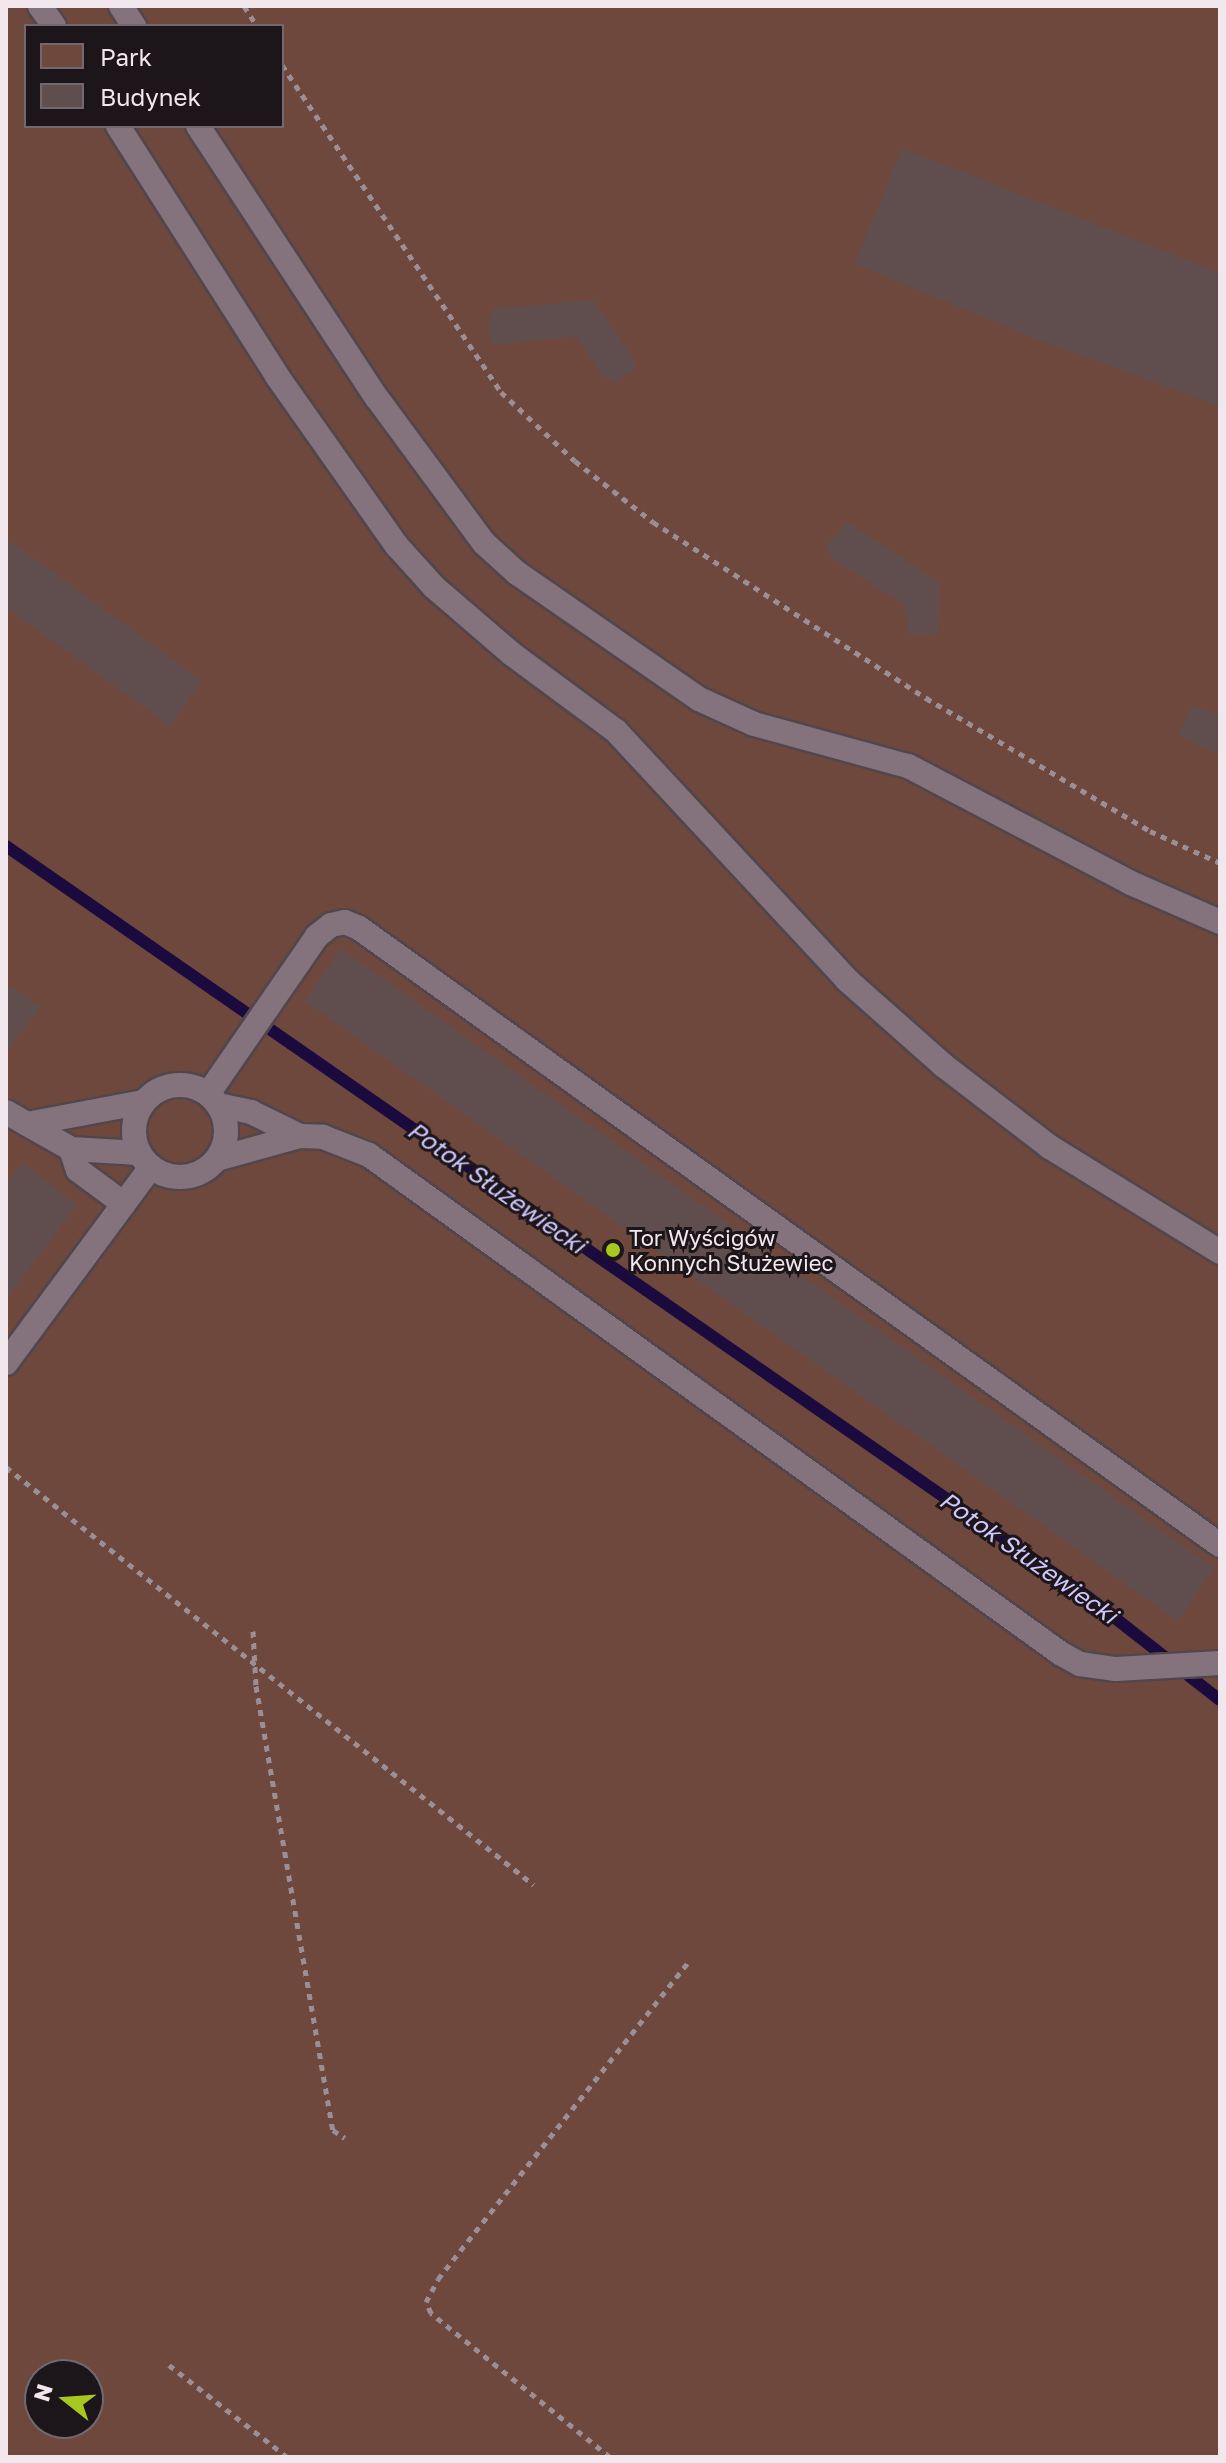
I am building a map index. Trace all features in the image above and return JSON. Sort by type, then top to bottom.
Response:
[{"type":"lane","points":[[40,6],[53,24]]},
{"type":"lane","points":[[121,6],[133,24]]},
{"type":"lane","points":[[119,128],[277,376],[397,546],[434,587],[512,654],[616,731],[847,980],[943,1065],[1050,1147],[1220,1252]]},
{"type":"lane","points":[[199,128],[377,398],[484,543],[517,573],[699,699],[754,724],[908,766],[1131,883],[1220,922]]},
{"type":"lane","points":[[213,1099],[246,1042],[317,936],[331,925],[345,922],[359,928],[1220,1545]]},
{"type":"lane","points":[[16,1118],[143,1102],[167,1086],[196,1087],[213,1099],[251,1112],[300,1136]]},
{"type":"lane","points":[[213,1099],[226,1133],[217,1159]]},
{"type":"lane","points":[[143,1102],[132,1129],[145,1160],[164,1175],[192,1176],[217,1159],[300,1136],[323,1137],[369,1155],[1060,1653],[1096,1667],[1220,1663]]},
{"type":"lane","points":[[16,1118],[71,1149],[145,1160]]},
{"type":"lane","points":[[71,1149],[78,1170],[124,1204]]},
{"type":"lane","points":[[6,1363],[124,1204],[145,1160]]},
{"type":"path","points":[[244,6],[256,24]]},
{"type":"path","points":[[284,68],[483,368],[501,392],[575,461],[653,522],[926,698],[1150,831],[1220,863]]},
{"type":"path","points":[[6,1467],[534,1885]]},
{"type":"path","points":[[253,1631],[255,1665],[333,2130],[345,2138]]},
{"type":"path","points":[[610,2457],[431,2313],[426,2302],[438,2279],[688,1963]]},
{"type":"path","points":[[169,2365],[287,2457]]},
{"type":"green space","name":"Tor Wyścigów Konnych Służewiec","points":[[6,6],[1220,6],[1220,2457],[6,2457]]},
{"type":"building","points":[[902,148],[1220,273],[1220,406],[1044,342],[855,264]]},
{"type":"building","points":[[593,300],[634,359],[635,367],[616,382],[602,376],[577,336],[496,345],[488,336],[491,309]]},
{"type":"building","points":[[847,522],[939,582],[938,634],[910,635],[904,605],[833,559],[826,546]]},
{"type":"building","points":[[6,538],[202,681],[170,726],[6,607]]},
{"type":"building","points":[[1191,706],[1220,714],[1220,756],[1179,736]]},
{"type":"building","points":[[341,949],[1214,1568],[1178,1621],[305,1001]]},
{"type":"building","points":[[6,983],[40,1007],[6,1053]]},
{"type":"building","points":[[22,1163],[77,1205],[6,1299],[6,1185]]},
{"type":"waterway","name":"Potok Służewiecki","points":[[6,846],[1088,1597],[1220,1700]]},
{"type":"place","name":"Tor Wyścigów Konnych Służewiec","points":[[613,1250]]}]
